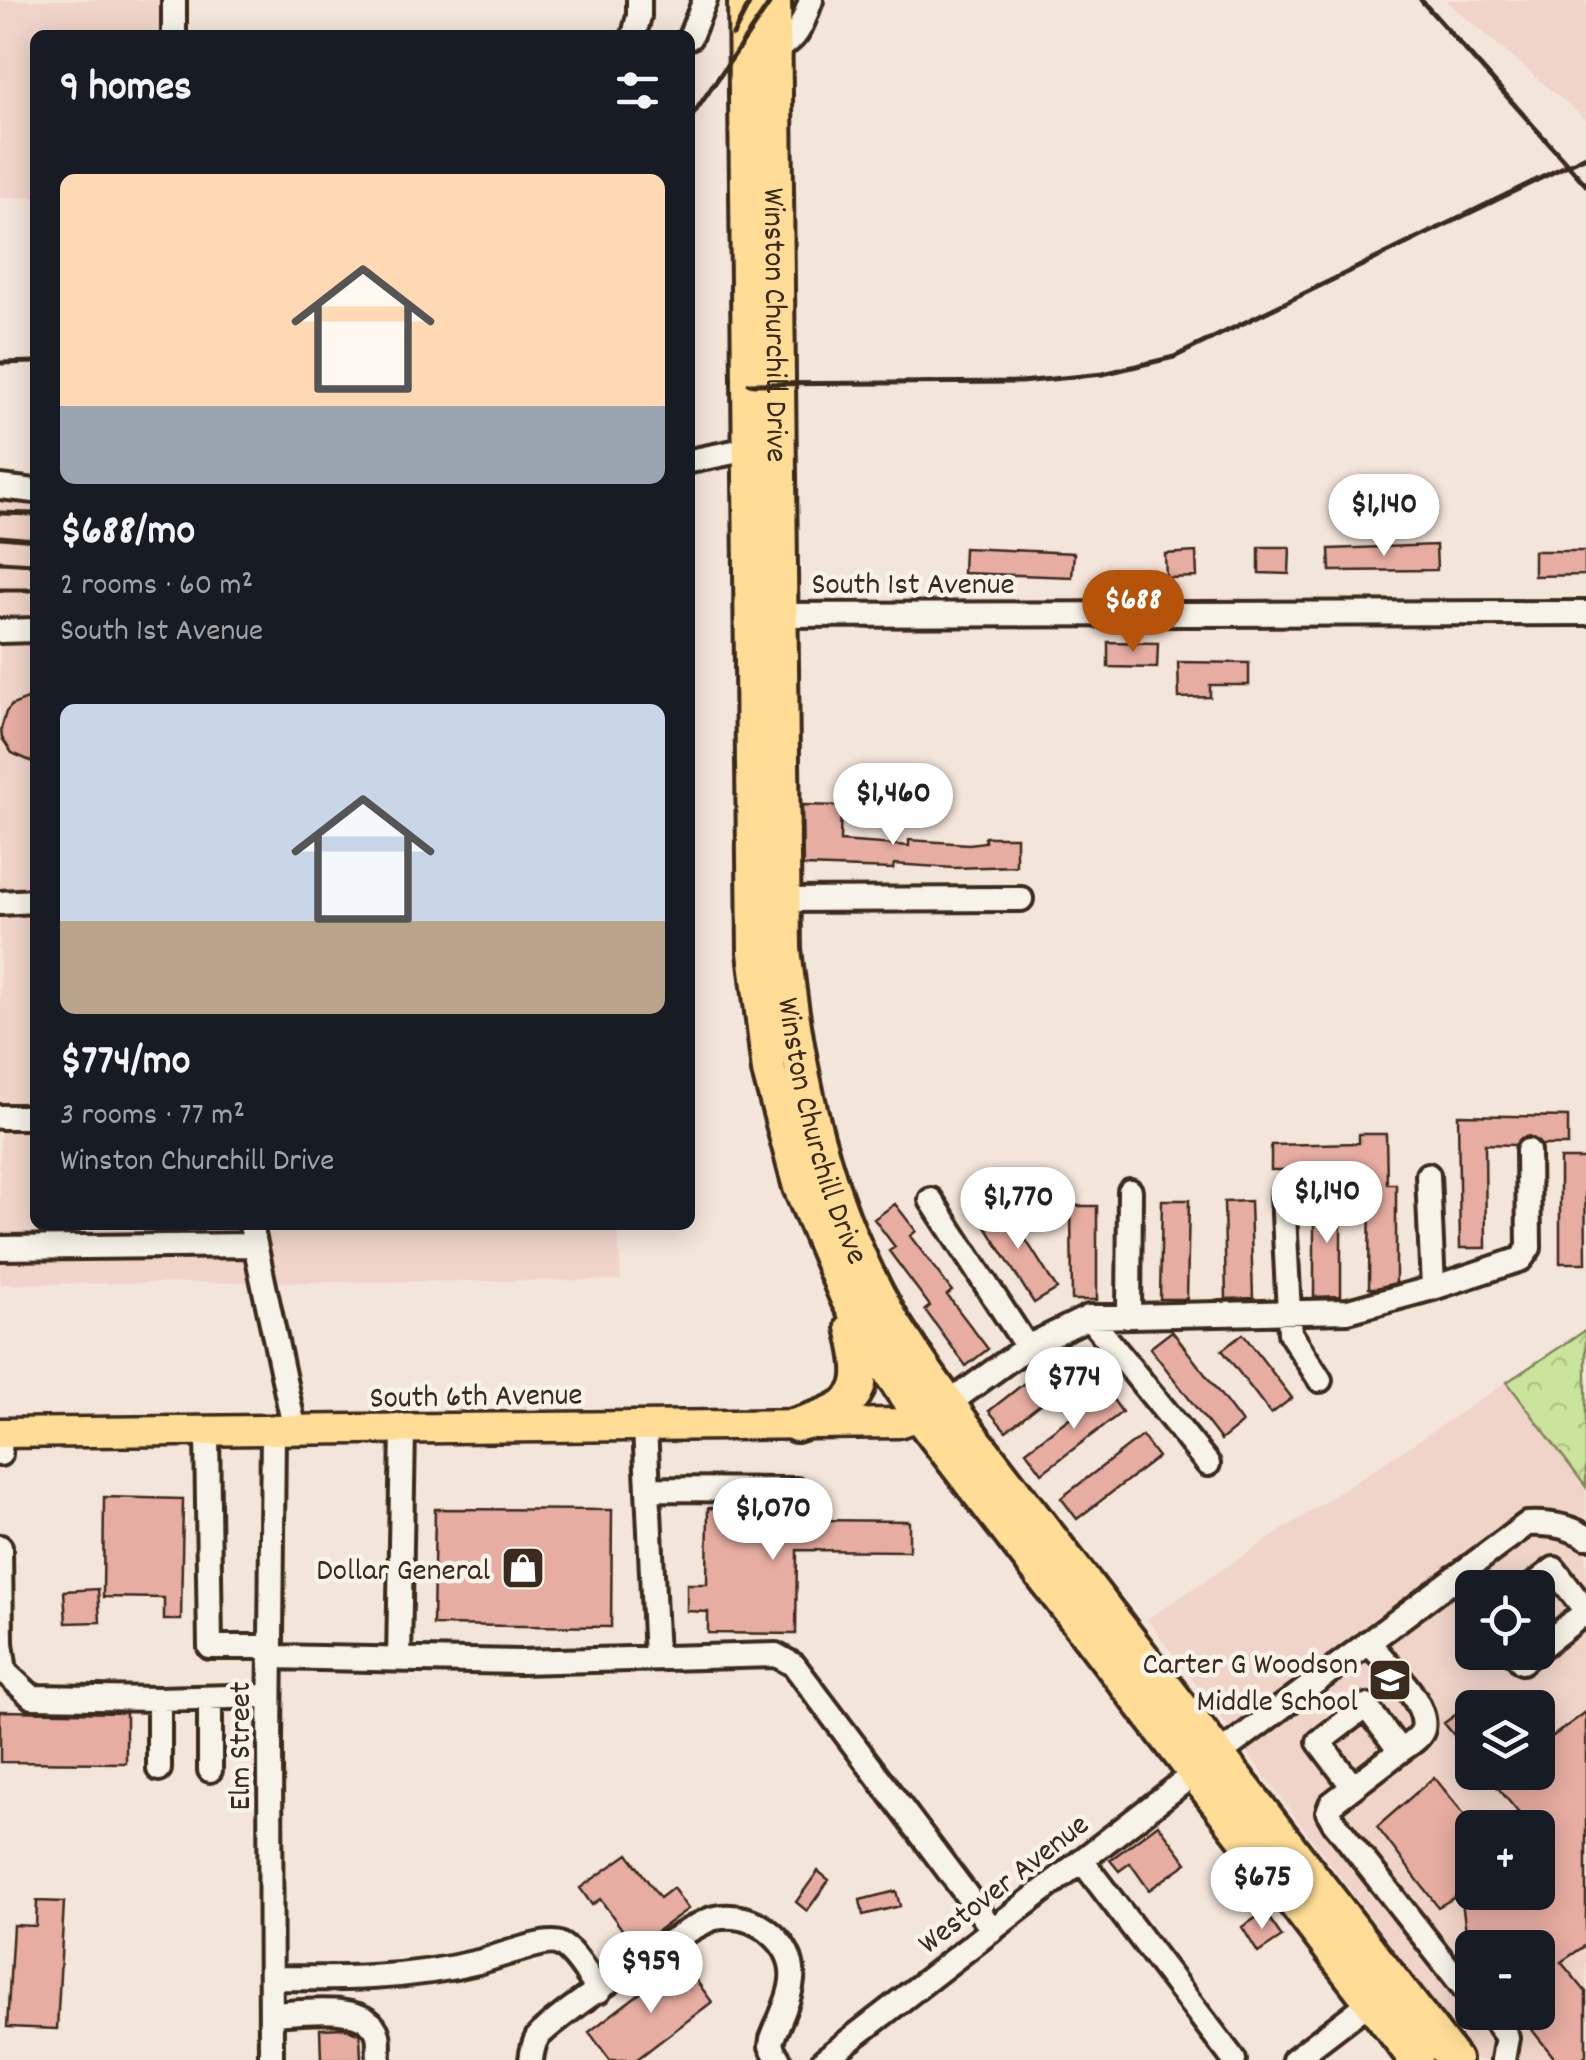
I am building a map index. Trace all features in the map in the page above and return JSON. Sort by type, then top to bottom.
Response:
[{"type":"highway","name":"Winston Churchill Drive","points":[[745,0],[760,45],[768,900],[760,1012],[782,1130],[810,1216],[847,1298],[1382,1992],[1454,2060]]},
{"type":"highway","name":"Winston Churchill Drive","points":[[766,615],[749,449],[760,45],[774,0]]},
{"type":"highway","name":"Winston Churchill Drive","points":[[768,900],[784,948],[794,1043],[824,1166],[858,1254],[934,1410]]},
{"type":"highway","points":[[796,1425],[833,1414],[846,1405],[860,1384],[861,1361],[847,1298]]},
{"type":"highway","name":"Winston Churchill Drive","points":[[1382,1992],[1416,2060]]},
{"type":"main road","name":"South 6th Avenue","points":[[0,1433],[899,1423],[934,1410]]},
{"type":"street","points":[[174,0],[174,30]]},
{"type":"street","points":[[636,30],[640,0]]},
{"type":"street","points":[[693,30],[705,0]]},
{"type":"street","points":[[760,45],[796,36],[812,0]]},
{"type":"street","points":[[695,460],[749,449]]},
{"type":"street","points":[[0,487],[30,490]]},
{"type":"street","name":"South 1st Avenue","points":[[766,615],[1586,613]]},
{"type":"street","points":[[0,632],[30,630]]},
{"type":"street","points":[[768,900],[1021,899]]},
{"type":"street","points":[[0,903],[30,901]]},
{"type":"street","points":[[0,1117],[30,1117]]},
{"type":"street","points":[[934,1410],[1027,1347],[1089,1317],[1348,1310],[1433,1288],[1526,1255],[1528,1150]]},
{"type":"street","points":[[1428,1175],[1433,1288]]},
{"type":"street","points":[[1130,1191],[1130,1314]]},
{"type":"street","points":[[1283,1194],[1286,1313],[1296,1348],[1320,1380]]},
{"type":"street","points":[[931,1200],[1027,1347]]},
{"type":"street","points":[[0,1248],[253,1235]]},
{"type":"street","name":"Elm Street","points":[[253,1235],[284,1431],[270,1696],[271,2060]]},
{"type":"street","points":[[1089,1317],[1208,1464]]},
{"type":"street","points":[[645,1428],[656,1657]]},
{"type":"street","points":[[399,1660],[403,1430]]},
{"type":"street","points":[[207,1432],[210,1646],[399,1660],[520,1662],[776,1655],[794,1665],[993,1930]]},
{"type":"street","points":[[0,1433],[0,1454]]},
{"type":"street","points":[[650,1488],[796,1490]]},
{"type":"street","name":"Westover Avenue","points":[[1464,1570],[1526,1524],[1573,1528],[1586,1537]]},
{"type":"street","points":[[0,1547],[5,1672],[32,1696],[270,1696]]},
{"type":"street","points":[[1555,1570],[1586,1611],[1555,1636]]},
{"type":"street","name":"Westover Avenue","points":[[824,2060],[1455,1577]]},
{"type":"street","points":[[1368,1642],[1411,1694],[1423,1713],[1423,1727],[1419,1736],[1331,1804],[1328,1812],[1455,1976]]},
{"type":"street","points":[[210,1698],[210,1770]]},
{"type":"street","points":[[159,1699],[159,1769]]},
{"type":"street","points":[[1353,1787],[1318,1742],[1366,1706],[1400,1752]]},
{"type":"street","points":[[1082,1862],[1234,2060]]},
{"type":"street","points":[[531,2060],[540,2035],[599,1991],[697,1924],[730,1916],[750,1920],[780,1942],[791,1957],[792,1986],[772,2038],[779,2060]]},
{"type":"street","points":[[272,1978],[362,1979],[419,1974],[550,1942],[565,1948],[599,1991]]},
{"type":"street","points":[[1294,2060],[1382,1992]]},
{"type":"street","points":[[271,2014],[345,2012],[365,2016],[378,2033],[378,2060]]},
{"type":"street","points":[[1502,2030],[1507,2037],[1502,2060]]},
{"type":"shaded area","points":[[0,0],[162,0],[163,30],[30,30],[30,197],[0,198]]},
{"type":"shaded area","points":[[1445,0],[1586,0],[1586,118],[1585,119]]},
{"type":"shaded area","points":[[0,500],[30,502],[30,1230],[618,1230],[621,1280],[0,1284]]},
{"type":"shaded area","name":"Carter G Woodson Middle School","points":[[1586,1330],[1586,2060],[1477,2060],[1147,1619]]},
{"type":"green space","points":[[1586,1330],[1586,1487],[1507,1382]]},
{"type":"building","points":[[1436,545],[1437,570],[1330,571],[1329,549]]},
{"type":"building","points":[[1259,547],[1290,547],[1289,574],[1259,573]]},
{"type":"building","points":[[964,548],[1074,553],[1072,577],[963,573]]},
{"type":"building","points":[[1534,551],[1585,551],[1585,575],[1534,576]]},
{"type":"building","points":[[1196,552],[1197,577],[1166,578],[1165,554]]},
{"type":"building","points":[[1108,642],[1158,643],[1157,668],[1108,667]]},
{"type":"building","points":[[1178,662],[1249,663],[1249,685],[1210,685],[1210,697],[1179,698]]},
{"type":"building","points":[[30,698],[30,761],[12,753],[2,738],[6,712],[12,705]]},
{"type":"building","points":[[847,782],[896,784],[895,810],[846,808]]},
{"type":"building","points":[[802,805],[841,806],[840,841],[909,846],[909,840],[969,844],[985,842],[985,837],[1016,837],[1016,866],[803,866]]},
{"type":"building","points":[[1458,1115],[1568,1117],[1568,1145],[1541,1145],[1529,1136],[1515,1145],[1485,1144],[1486,1248],[1460,1248]]},
{"type":"building","points":[[1359,1134],[1386,1134],[1387,1184],[1396,1184],[1396,1283],[1376,1288],[1369,1288],[1370,1170],[1271,1170],[1271,1145],[1359,1143]]},
{"type":"building","points":[[1560,1159],[1585,1159],[1586,1263],[1560,1263]]},
{"type":"building","points":[[1314,1196],[1341,1196],[1341,1296],[1314,1297]]},
{"type":"building","points":[[1162,1200],[1189,1200],[1187,1299],[1160,1299]]},
{"type":"building","points":[[1250,1201],[1253,1298],[1226,1299],[1224,1202]]},
{"type":"building","points":[[1002,1202],[1057,1289],[1034,1303],[979,1216]]},
{"type":"building","points":[[895,1204],[916,1231],[910,1236],[952,1291],[947,1295],[988,1349],[966,1366],[925,1310],[930,1306],[889,1251],[895,1247],[874,1219]]},
{"type":"building","points":[[1071,1206],[1097,1206],[1097,1300],[1072,1300]]},
{"type":"building","points":[[1172,1331],[1242,1423],[1221,1440],[1150,1348]]},
{"type":"building","points":[[1243,1334],[1292,1398],[1271,1414],[1222,1350]]},
{"type":"building","points":[[1071,1346],[1088,1367],[1006,1431],[989,1411]]},
{"type":"building","points":[[1106,1390],[1122,1412],[1042,1473],[1026,1451]]},
{"type":"building","points":[[1142,1436],[1158,1457],[1077,1519],[1061,1498]]},
{"type":"building","points":[[104,1497],[183,1499],[181,1620],[164,1620],[164,1598],[103,1597]]},
{"type":"building","points":[[708,1508],[812,1509],[812,1520],[909,1521],[909,1551],[797,1550],[796,1634],[708,1633],[708,1612],[687,1611],[687,1584],[707,1584]]},
{"type":"building","name":"Dollar General","points":[[435,1509],[612,1510],[611,1627],[433,1625]]},
{"type":"building","points":[[98,1589],[100,1622],[66,1623],[64,1591]]},
{"type":"building","points":[[0,1711],[126,1713],[126,1763],[0,1762]]},
{"type":"building","points":[[1586,1712],[1586,1945],[1561,1962],[1586,1992],[1586,2056],[1581,2060],[1556,2060],[1532,2030],[1555,2030],[1555,1930],[1466,1930],[1463,1910],[1555,1910],[1555,1810],[1516,1810],[1500,1790],[1555,1790],[1555,1735]]},
{"type":"building","points":[[1455,1715],[1455,1736],[1444,1723]]},
{"type":"building","points":[[1434,1777],[1461,1810],[1455,1810],[1455,1897],[1438,1907],[1377,1827]]},
{"type":"building","points":[[1158,1824],[1187,1863],[1149,1890],[1130,1863],[1119,1871],[1110,1860]]},
{"type":"building","points":[[628,1854],[660,1898],[673,1888],[688,1909],[635,1947],[600,1899],[592,1905],[580,1888]]},
{"type":"building","points":[[818,1871],[829,1880],[807,1911],[796,1902]]},
{"type":"building","points":[[896,1891],[900,1906],[863,1915],[860,1900]]},
{"type":"building","points":[[37,1901],[64,1902],[57,2029],[7,2027],[13,1925],[36,1926]]},
{"type":"building","points":[[1265,1912],[1282,1937],[1258,1953],[1242,1927]]},
{"type":"building","points":[[682,1961],[712,2002],[636,2060],[610,2060],[589,2032]]},
{"type":"building","points":[[345,2028],[360,2034],[361,2060],[321,2060],[320,2029]]},
{"type":"railway","points":[[733,35],[751,0]]},
{"type":"railway","points":[[695,112],[772,0]]},
{"type":"railway","points":[[1421,0],[1586,185]]},
{"type":"railway","points":[[749,384],[1021,382],[1103,374],[1174,357],[1586,156]]},
{"type":"railway","points":[[0,363],[30,362]]},
{"type":"railway","points":[[0,513],[30,514]]},
{"type":"railway","points":[[0,537],[30,540]]},
{"type":"railway","points":[[0,562],[30,564]]},
{"type":"railway","points":[[0,590],[30,590]]},
{"type":"place","name":"Dollar General","points":[[523,1568]]},
{"type":"place","name":"Carter G Woodson Middle School","points":[[1390,1680]]}]
